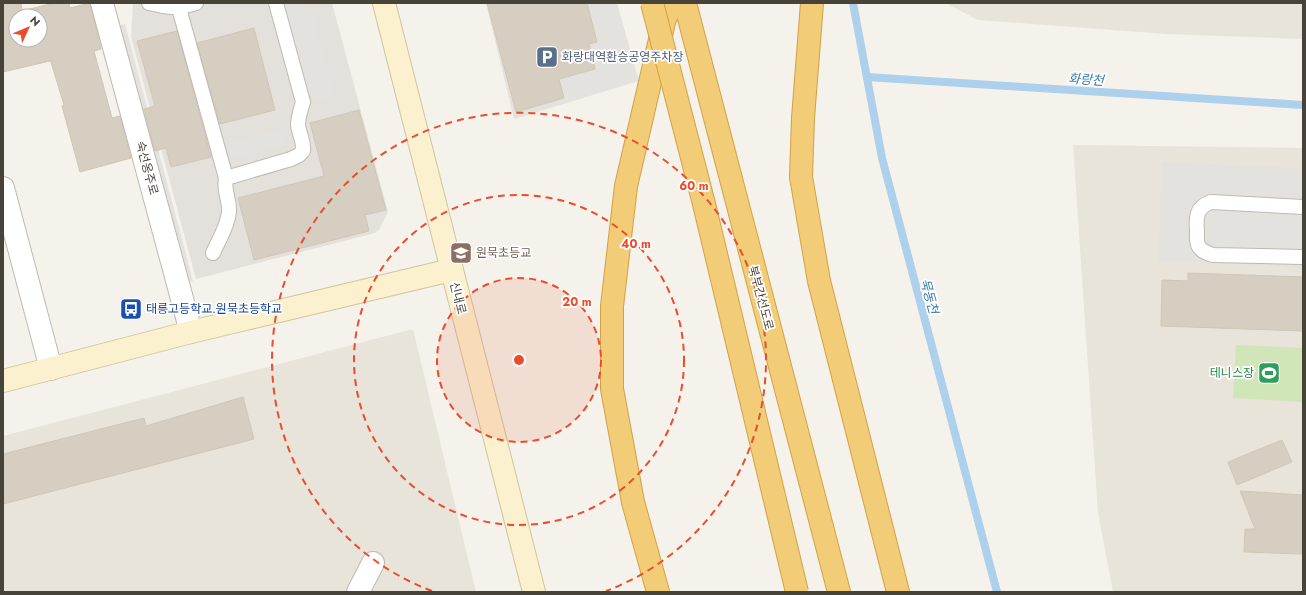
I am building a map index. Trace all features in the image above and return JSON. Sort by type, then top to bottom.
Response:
[{"type":"highway","points":[[652,3],[704,204],[797,592]]},
{"type":"highway","points":[[658,592],[633,502],[612,389],[612,306],[626,186],[665,18],[673,3]]},
{"type":"highway","name":"북부간선도로","points":[[685,3],[839,592]]},
{"type":"highway","points":[[812,3],[803,118],[801,177],[819,281],[898,592]]},
{"type":"main road","name":"신내로","points":[[384,3],[534,592]]},
{"type":"main road","points":[[3,381],[191,332],[451,270]]},
{"type":"street","name":"숙선옹주로","points":[[102,3],[191,332]]},
{"type":"street","points":[[3,188],[51,369]]},
{"type":"street","points":[[358,592],[374,563]]},
{"type":"lane","points":[[149,3],[179,8],[196,3]]},
{"type":"lane","points":[[226,178],[292,159],[303,151],[298,126],[298,117],[303,102],[276,3]]},
{"type":"lane","points":[[179,8],[226,178],[225,190],[229,211],[224,227],[212,253]]},
{"type":"lane","points":[[1303,206],[1211,202],[1203,204],[1199,209],[1196,218],[1197,242],[1204,252],[1213,255],[1303,257]]},
{"type":"shaded area","points":[[133,3],[332,3],[388,212],[379,230],[375,233],[196,279],[131,37]]},
{"type":"shaded area","points":[[285,3],[309,3],[335,97],[313,103]]},
{"type":"shaded area","name":"화랑대역환승공영주차장","points":[[486,3],[617,3],[639,81],[514,119]]},
{"type":"shaded area","points":[[945,3],[1303,3],[1303,39],[1166,34],[978,20]]},
{"type":"shaded area","points":[[125,24],[193,281],[185,283],[117,26]]},
{"type":"shaded area","points":[[280,130],[284,145],[232,159],[228,144]]},
{"type":"shaded area","points":[[1073,145],[1303,148],[1303,592],[1113,592],[1098,513]]},
{"type":"shaded area","points":[[1162,162],[1303,168],[1303,267],[1158,261]]},
{"type":"shaded area","points":[[413,329],[476,592],[3,592],[3,436]]},
{"type":"green space","name":"테니스장","points":[[1236,345],[1303,348],[1303,402],[1233,398]]},
{"type":"building","points":[[3,3],[21,3],[22,8],[8,8],[8,48],[48,48],[48,8],[34,8],[54,3],[69,3],[70,8],[90,3],[101,49],[94,51],[112,118],[120,116],[131,158],[80,172],[62,106],[64,105],[50,61],[3,72]]},
{"type":"building","name":"화랑대역환승공영주차장","points":[[487,3],[587,3],[597,42],[589,44],[595,69],[559,79],[564,98],[516,112]]},
{"type":"building","points":[[254,28],[275,110],[220,124],[197,43]]},
{"type":"building","points":[[177,31],[211,157],[171,167],[166,148],[155,151],[144,109],[155,106],[137,41]]},
{"type":"building","points":[[359,110],[386,210],[365,215],[369,231],[254,260],[238,198],[324,176],[310,123]]},
{"type":"building","points":[[1188,273],[1303,277],[1303,331],[1161,326],[1162,280],[1188,281]]},
{"type":"building","points":[[243,397],[254,439],[3,504],[3,454],[144,418],[146,426]]},
{"type":"building","points":[[1282,440],[1292,462],[1237,485],[1228,462]]},
{"type":"building","points":[[1240,491],[1303,495],[1303,554],[1244,552],[1245,529],[1255,529]]},
{"type":"waterway","name":"묵동천","points":[[853,3],[882,158],[997,592]]},
{"type":"waterway","name":"화랑천","points":[[867,77],[1303,105]]},
{"type":"place","name":"화랑대역환승공영주차장","points":[[547,57]]},
{"type":"place","name":"원묵초등교","points":[[461,253]]},
{"type":"place","name":"태릉고등학교.원묵초등학교","points":[[131,309]]},
{"type":"place","name":"테니스장","points":[[1269,373]]}]
